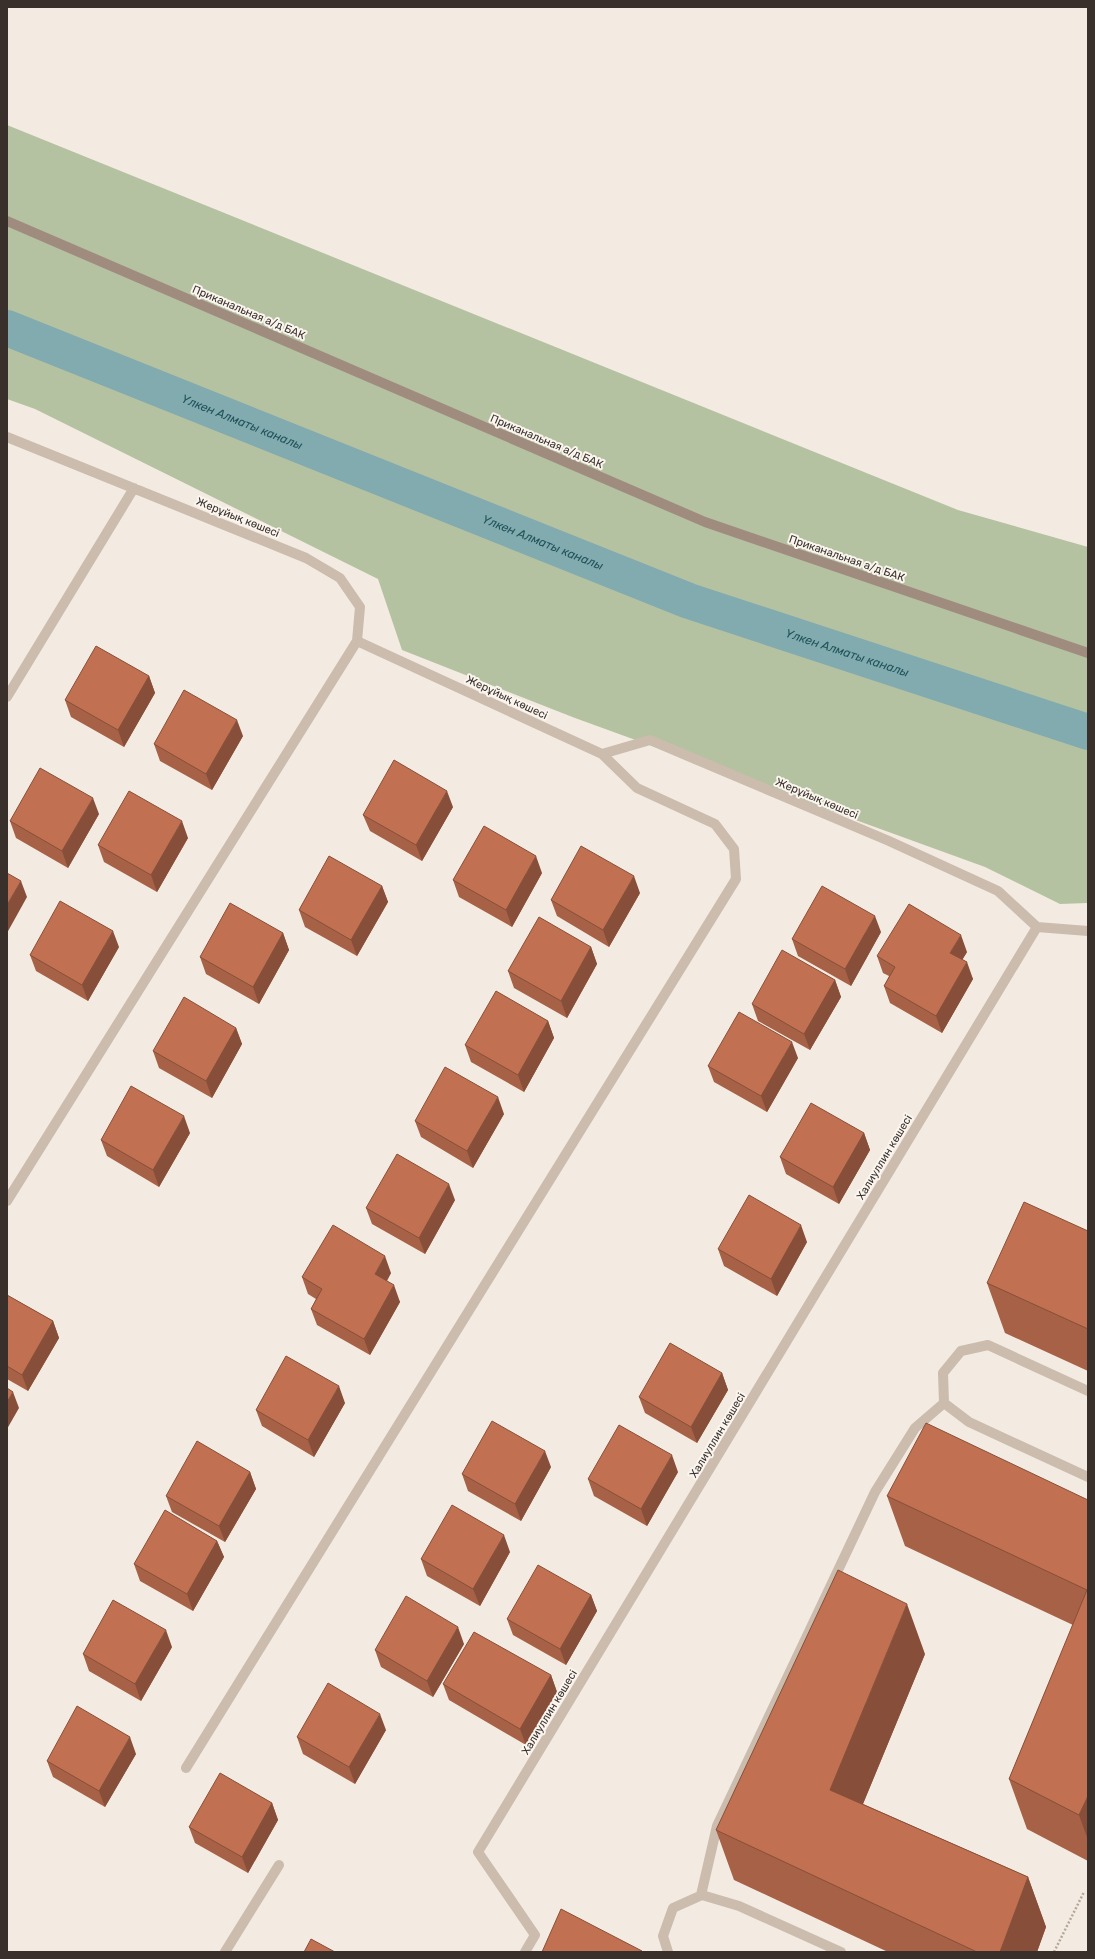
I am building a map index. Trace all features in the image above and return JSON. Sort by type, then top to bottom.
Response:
[{"type":"street","name":"Приканальная а/д БАК","points":[[7,221],[705,522],[1088,654]]},
{"type":"street","name":"Жерұйық көшесі","points":[[7,437],[306,558],[340,578],[360,607],[357,641],[602,754],[650,740],[889,841],[998,891],[1037,927]]},
{"type":"street","points":[[7,697],[134,488]]},
{"type":"street","points":[[7,1201],[357,641]]},
{"type":"street","points":[[186,1768],[736,880],[734,849],[715,824],[637,788],[602,754]]},
{"type":"street","points":[[1037,927],[1088,931]]},
{"type":"street","name":"Халиуллин көшесі","points":[[525,1952],[535,1935],[478,1852],[1037,927]]},
{"type":"street","points":[[944,1403],[943,1373],[961,1351],[988,1345],[1088,1391]]},
{"type":"street","points":[[944,1403],[969,1422],[1088,1478]]},
{"type":"street","points":[[701,1895],[717,1826],[875,1492],[915,1428],[944,1403]]},
{"type":"street","points":[[225,1952],[279,1865]]},
{"type":"street","points":[[668,1952],[663,1936],[673,1908],[701,1895],[739,1906],[841,1952]]},
{"type":"path","points":[[1054,1952],[1084,1892]]},
{"type":"green space","points":[[7,125],[958,510],[1088,547],[1088,903],[1060,904],[985,867],[575,718],[402,650],[378,579],[35,409],[7,399]]},
{"type":"building","points":[[96,646],[149,676],[118,730],[65,700]]},
{"type":"building","points":[[184,690],[237,720],[206,774],[154,744]]},
{"type":"building","points":[[394,760],[447,791],[416,845],[363,815]]},
{"type":"building","points":[[40,768],[93,798],[62,851],[10,821]]},
{"type":"building","points":[[129,791],[182,821],[151,875],[98,845]]},
{"type":"building","points":[[484,826],[536,856],[506,910],[453,880]]},
{"type":"building","points":[[581,846],[634,876],[603,930],[551,900]]},
{"type":"building","points":[[329,856],[382,886],[351,940],[299,910]]},
{"type":"building","points":[[7,873],[21,881],[7,905]]},
{"type":"building","points":[[822,886],[875,916],[845,969],[792,939]]},
{"type":"building","points":[[60,901],[113,931],[82,985],[30,955]]},
{"type":"building","points":[[230,903],[283,933],[253,987],[200,957]]},
{"type":"building","points":[[909,904],[961,935],[950,953],[967,962],[936,1016],[884,986],[895,967],[877,956]]},
{"type":"building","points":[[539,917],[591,947],[561,1001],[508,971]]},
{"type":"building","points":[[782,950],[835,980],[804,1034],[752,1004]]},
{"type":"building","points":[[496,991],[548,1021],[518,1075],[465,1045]]},
{"type":"building","points":[[184,997],[236,1028],[206,1081],[153,1051]]},
{"type":"building","points":[[739,1012],[792,1042],[761,1096],[708,1066]]},
{"type":"building","points":[[445,1067],[498,1097],[467,1151],[415,1121]]},
{"type":"building","points":[[131,1086],[184,1116],[153,1170],[101,1140]]},
{"type":"building","points":[[811,1103],[864,1133],[833,1187],[780,1157]]},
{"type":"building","points":[[397,1154],[449,1184],[419,1238],[366,1208]]},
{"type":"building","points":[[749,1195],[801,1225],[771,1279],[718,1249]]},
{"type":"building","points":[[1024,1202],[1088,1231],[1088,1329],[987,1283]]},
{"type":"building","points":[[333,1225],[385,1256],[375,1274],[394,1285],[364,1339],[311,1309],[322,1289],[302,1277]]},
{"type":"building","points":[[7,1295],[53,1321],[22,1375],[7,1366]]},
{"type":"building","points":[[670,1343],[722,1373],[691,1427],[639,1397]]},
{"type":"building","points":[[286,1356],[339,1386],[308,1440],[256,1410]]},
{"type":"building","points":[[7,1388],[13,1392],[7,1402]]},
{"type":"building","points":[[492,1421],[545,1451],[515,1504],[462,1474]]},
{"type":"building","points":[[926,1423],[1088,1500],[1088,1796],[1079,1815],[1009,1779],[1087,1590],[887,1496]]},
{"type":"building","points":[[619,1425],[672,1455],[641,1509],[588,1479]]},
{"type":"building","points":[[197,1441],[250,1472],[219,1526],[166,1496]]},
{"type":"building","points":[[452,1505],[504,1535],[473,1589],[421,1559]]},
{"type":"building","points":[[165,1510],[217,1541],[187,1594],[134,1564]]},
{"type":"building","points":[[538,1565],[591,1595],[560,1649],[507,1619]]},
{"type":"building","points":[[838,1570],[907,1604],[830,1790],[1028,1877],[1000,1952],[977,1952],[716,1830]]},
{"type":"building","points":[[406,1596],[458,1627],[427,1681],[375,1650]]},
{"type":"building","points":[[113,1600],[166,1630],[135,1684],[83,1654]]},
{"type":"building","points":[[474,1632],[551,1675],[520,1729],[443,1684]]},
{"type":"building","points":[[328,1683],[380,1714],[349,1767],[297,1737]]},
{"type":"building","points":[[77,1706],[130,1737],[99,1791],[47,1761]]},
{"type":"building","points":[[220,1773],[272,1803],[242,1857],[189,1827]]},
{"type":"building","points":[[561,1909],[642,1951],[542,1952]]},
{"type":"building","points":[[311,1939],[335,1952],[304,1952]]},
{"type":"waterway","name":"Үлкен Алматы каналы","points":[[7,328],[689,601],[1088,732]]}]
